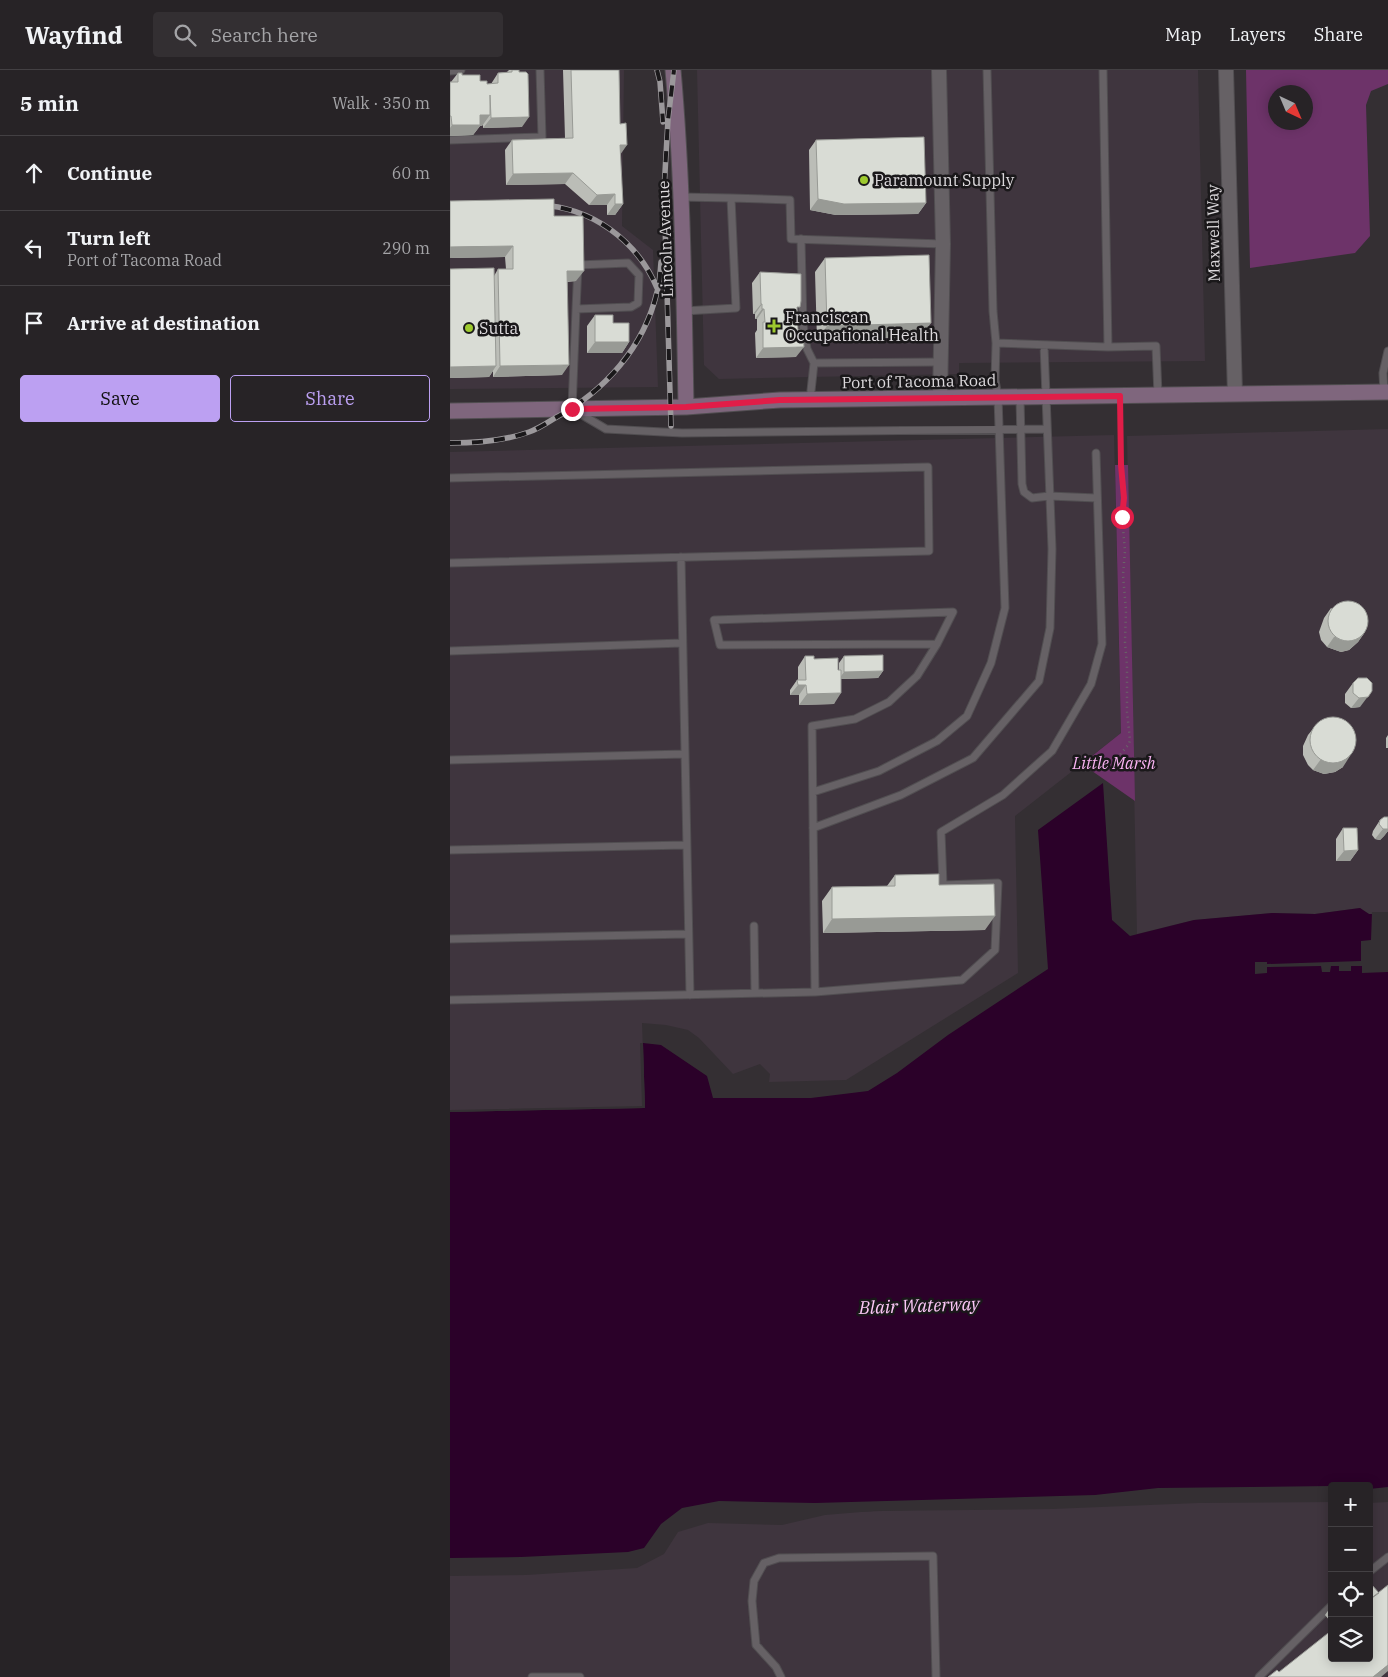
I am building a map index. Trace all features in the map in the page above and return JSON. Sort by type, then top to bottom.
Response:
[{"type":"main road","name":"Lincoln Avenue","points":[[673,70],[681,197],[686,407]]},
{"type":"main road","name":"Port of Tacoma Road","points":[[450,412],[686,407],[780,400],[1386,393]]},
{"type":"street","points":[[939,70],[943,244],[940,398]]},
{"type":"street","name":"Maxwell Way","points":[[1226,70],[1234,394]]},
{"type":"lane","points":[[450,72],[461,70]]},
{"type":"lane","points":[[450,140],[542,137],[540,70]]},
{"type":"lane","points":[[813,792],[879,771],[937,741],[967,716],[991,663],[1005,608],[998,397],[995,380],[996,343],[993,311],[987,70]]},
{"type":"lane","points":[[1103,70],[1108,347]]},
{"type":"lane","points":[[681,197],[790,200],[790,239],[943,244]]},
{"type":"lane","points":[[684,311],[736,308],[731,198]]},
{"type":"lane","points":[[801,239],[803,325],[807,349],[814,363],[810,400]]},
{"type":"lane","points":[[576,309],[631,307],[638,303],[639,275],[628,262],[578,265],[576,309],[572,409],[606,429],[682,433],[1047,429]]},
{"type":"lane","points":[[996,343],[1108,347],[1156,346],[1158,395]]},
{"type":"lane","points":[[813,828],[901,795],[973,758],[1040,681],[1050,628],[1052,549],[1044,345]]},
{"type":"lane","points":[[1386,393],[1383,373],[1388,351]]},
{"type":"lane","points":[[814,363],[941,362]]},
{"type":"lane","points":[[1020,398],[1022,484],[1024,492],[1032,498],[1050,496],[1097,498]]},
{"type":"lane","points":[[450,1000],[816,992],[962,980],[994,950],[998,883],[943,884],[941,832],[1003,795],[1052,751],[1092,684],[1102,644],[1096,453]]},
{"type":"lane","points":[[450,478],[928,467],[929,551],[450,563]]},
{"type":"lane","points":[[681,557],[690,995]]},
{"type":"lane","points":[[816,992],[812,726],[854,719],[889,702],[917,676],[937,644],[953,612],[714,620],[720,645],[937,644]]},
{"type":"lane","points":[[450,651],[682,643]]},
{"type":"lane","points":[[450,760],[685,754]]},
{"type":"lane","points":[[450,850],[686,845]]},
{"type":"lane","points":[[754,926],[755,993]]},
{"type":"lane","points":[[450,939],[688,934]]},
{"type":"lane","points":[[781,1677],[776,1667],[756,1645],[752,1601],[753,1588],[754,1581],[764,1563],[779,1558],[933,1556],[936,1677]]},
{"type":"lane","points":[[1373,1569],[1388,1557]]},
{"type":"lane","points":[[1259,1677],[1328,1609]]},
{"type":"lane","points":[[532,1677],[580,1677]]},
{"type":"path","points":[[1117,758],[1129,744],[1130,740],[1127,712],[1126,610],[1123,575],[1125,551],[1122,517],[1124,498],[1121,465],[1120,396]]},
{"type":"shaded area","points":[[450,70],[624,70],[622,226],[653,250],[658,387],[450,389]]},
{"type":"shaded area","points":[[697,70],[1198,70],[1205,361],[959,363],[959,374],[719,379],[704,365]]},
{"type":"shaded area","points":[[1388,429],[1388,914],[1369,914],[1360,908],[1315,914],[1272,913],[1194,920],[1137,934],[1127,436]]},
{"type":"shaded area","points":[[1114,435],[1121,733],[1015,816],[1018,973],[846,1080],[769,1082],[770,1074],[760,1064],[733,1074],[699,1038],[688,1030],[666,1025],[642,1023],[645,1108],[450,1112],[450,452]]},
{"type":"shaded area","points":[[1328,1499],[1328,1662],[1373,1662],[1373,1500],[1388,1500],[1388,1677],[450,1677],[450,1574],[677,1530],[708,1520],[825,1513],[1116,1503]]},
{"type":"green space","points":[[1246,70],[1388,70],[1388,84],[1371,91],[1366,105],[1370,236],[1355,253],[1250,268]]},
{"type":"green space","name":"Little Marsh","points":[[1115,465],[1128,465],[1135,801],[1082,764],[1121,733]]},
{"type":"water","name":"Blair Waterway","points":[[1103,783],[1112,920],[1130,936],[1194,920],[1272,913],[1315,914],[1360,908],[1369,914],[1388,914],[1388,1500],[1373,1500],[1373,1482],[1328,1482],[1328,1499],[873,1509],[708,1520],[677,1530],[663,1552],[450,1574],[450,1112],[645,1108],[643,1043],[661,1045],[707,1076],[713,1098],[811,1098],[868,1091],[1048,969],[1038,830]]},
{"type":"pier","points":[[1372,912],[1388,912],[1388,972],[1362,973],[1362,966],[1351,966],[1351,971],[1339,971],[1339,966],[1331,966],[1330,972],[1322,972],[1321,966],[1267,967],[1267,973],[1255,974],[1255,962],[1267,962],[1267,964],[1361,961],[1361,941],[1371,940]]},
{"type":"pier","points":[[640,1043],[643,1043],[645,1108],[450,1112],[450,1110],[642,1106]]},
{"type":"pier","points":[[1328,1486],[1328,1502],[1198,1503],[1052,1509],[873,1511],[825,1515],[782,1525],[708,1523],[678,1532],[664,1554],[637,1568],[526,1575],[450,1576],[450,1558],[628,1552],[644,1548],[661,1524],[682,1508],[719,1501],[815,1503],[1095,1495],[1158,1488]]},
{"type":"pier","points":[[1388,1487],[1388,1502],[1373,1503],[1373,1489]]},
{"type":"building","points":[[512,70],[519,70],[519,72],[526,72],[528,74],[529,117],[491,118],[490,95],[490,115],[480,115],[480,125],[452,125],[450,116],[450,82],[458,82],[458,73],[462,73],[462,75],[480,75],[480,81],[487,81],[487,84],[498,83],[498,73],[512,72]]},
{"type":"building","points":[[571,70],[619,70],[620,124],[626,123],[627,145],[620,145],[623,204],[615,204],[615,194],[597,195],[573,173],[513,174],[512,140],[573,138]]},
{"type":"building","name":"Paramount Supply","points":[[924,137],[926,203],[844,204],[818,199],[816,140]]},
{"type":"building","points":[[554,199],[554,216],[583,216],[584,271],[567,271],[569,365],[500,366],[498,269],[513,269],[513,246],[450,247],[450,201]]},
{"type":"building","points":[[929,255],[931,323],[827,326],[825,258]]},
{"type":"building","name":"Sutta","points":[[494,268],[496,366],[450,367],[450,269]]},
{"type":"building","name":"Franciscan Occupational Health","points":[[760,272],[801,274],[801,301],[800,307],[797,307],[798,330],[803,330],[804,347],[763,348],[763,322],[765,322],[764,309],[762,309],[761,304]]},
{"type":"building","points":[[595,315],[613,315],[613,323],[629,323],[629,342],[595,342]]},
{"type":"building","points":[[1352,601],[1359,604],[1365,610],[1368,621],[1367,629],[1359,638],[1352,641],[1344,641],[1337,638],[1329,629],[1328,617],[1331,610],[1340,602]]},
{"type":"building","points":[[883,655],[883,671],[844,672],[844,656]]},
{"type":"building","points":[[805,656],[814,656],[814,659],[838,658],[838,670],[841,670],[841,693],[807,694],[806,685],[798,685],[797,680],[806,680]]},
{"type":"building","points":[[1358,678],[1367,678],[1372,683],[1372,691],[1368,697],[1359,698],[1353,693],[1353,683]]},
{"type":"building","points":[[1329,717],[1337,717],[1346,721],[1352,727],[1356,740],[1352,753],[1346,759],[1337,763],[1329,763],[1320,759],[1314,753],[1310,744],[1310,736],[1314,727],[1320,721]]},
{"type":"building","points":[[1388,817],[1388,829],[1383,829],[1379,824],[1380,820]]},
{"type":"building","points":[[1343,828],[1357,828],[1358,850],[1344,851]]},
{"type":"building","points":[[939,874],[939,885],[994,884],[995,916],[832,919],[832,887],[895,886],[895,875]]},
{"type":"building","points":[[1388,1585],[1388,1665],[1373,1677],[1268,1677],[1277,1670],[1279,1672],[1328,1633],[1328,1662],[1373,1662],[1373,1597]]},
{"type":"building","points":[[1373,1586],[1379,1593],[1373,1597]]},
{"type":"railway","points":[[657,70],[660,82],[663,122]]},
{"type":"railway","points":[[671,426],[664,190],[668,120],[674,70]]},
{"type":"railway","points":[[539,205],[577,212],[594,219],[610,229],[625,241],[637,255],[657,288]]},
{"type":"railway","points":[[450,443],[490,441],[510,438],[529,432],[542,426],[590,395],[620,366],[643,331],[657,292],[661,262]]},
{"type":"place","name":"Paramount Supply","points":[[864,180]]},
{"type":"place","name":"Franciscan Occupational Health","points":[[774,326]]},
{"type":"place","name":"Sutta","points":[[469,328]]},
{"type":"route","points":[[572,409],[686,407],[780,400],[1120,396],[1121,465],[1124,498],[1122,517]]}]
